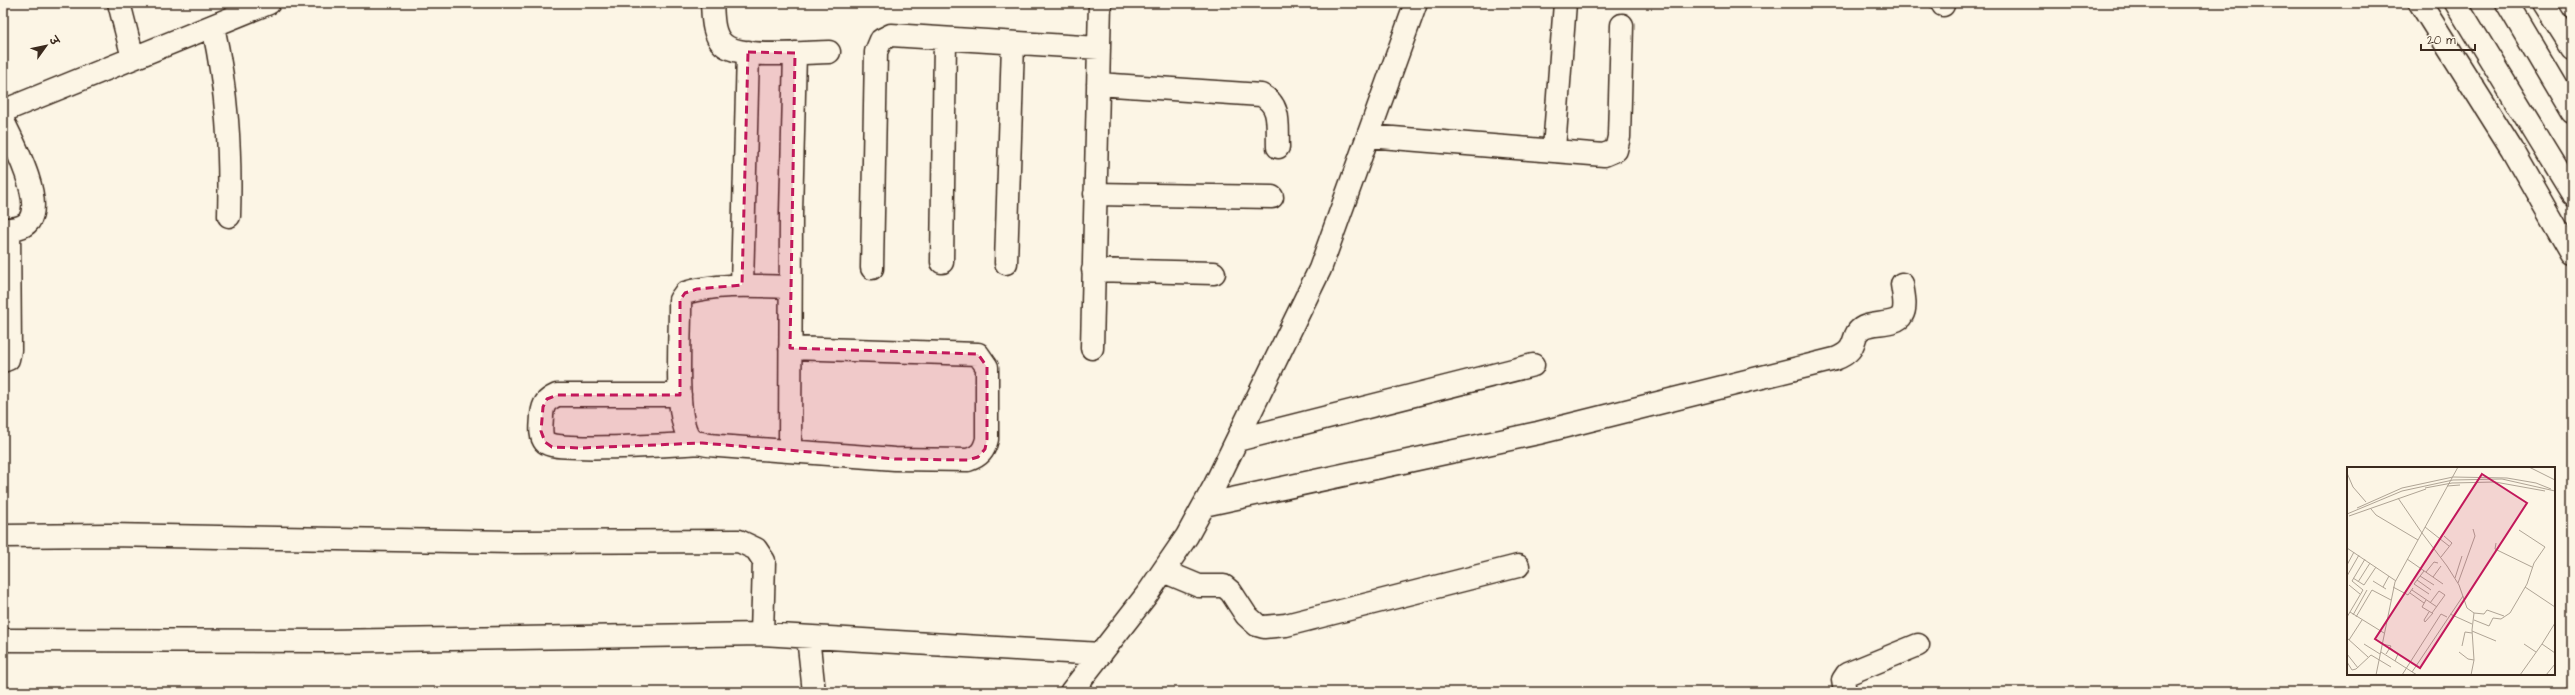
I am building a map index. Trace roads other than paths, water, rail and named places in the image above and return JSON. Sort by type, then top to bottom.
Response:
[{"type":"main road","points":[[119,3],[133,58]]},
{"type":"main road","points":[[3,111],[269,3]]},
{"type":"main road","points":[[712,3],[715,32],[722,44],[732,50],[748,52],[829,52]]},
{"type":"main road","points":[[1092,348],[1100,3]]},
{"type":"main road","points":[[1071,692],[1163,571],[1187,536],[1237,440],[1320,268],[1416,3]]},
{"type":"main road","points":[[1554,150],[1565,3]]},
{"type":"main road","points":[[2420,3],[2512,149],[2572,254]]},
{"type":"main road","points":[[2456,3],[2572,193]]},
{"type":"main road","points":[[2507,3],[2572,113]]},
{"type":"main road","points":[[2544,3],[2572,47]]},
{"type":"main road","points":[[1368,136],[1604,155],[1616,150],[1619,137],[1622,25]]},
{"type":"main road","points":[[213,26],[228,114],[230,157],[228,216]]},
{"type":"main road","points":[[872,268],[876,52],[880,40],[891,35],[945,40],[1099,48]]},
{"type":"main road","points":[[942,262],[945,40]]},
{"type":"main road","points":[[1006,263],[1013,44]]},
{"type":"main road","points":[[742,285],[748,52]]},
{"type":"main road","points":[[790,450],[790,288],[795,52]]},
{"type":"main road","points":[[1098,84],[1261,95],[1270,99],[1276,107],[1278,147]]},
{"type":"main road","points":[[3,121],[28,179],[32,195],[32,213],[28,222],[19,228],[6,229],[10,350],[8,359],[3,361]]},
{"type":"main road","points":[[1096,194],[1272,197]]},
{"type":"main road","points":[[1093,270],[1214,273]]},
{"type":"main road","points":[[1204,505],[1538,433],[1835,359],[1847,355],[1852,350],[1857,333],[1863,327],[1897,320],[1902,316],[1904,308],[1902,284]]},
{"type":"main road","points":[[702,444],[691,439],[684,431],[680,412],[680,300],[685,293],[697,290],[742,285],[790,288]]},
{"type":"main road","points":[[680,395],[557,395],[547,399],[543,407],[541,431],[545,442],[552,447],[581,448],[702,444],[895,459],[968,460],[978,456],[985,449],[987,439],[987,367],[978,354],[790,348]]},
{"type":"main road","points":[[1237,440],[1532,365]]},
{"type":"main road","points":[[3,536],[109,535],[513,542],[739,541],[756,549],[764,561],[762,634]]},
{"type":"main road","points":[[1163,571],[1199,586],[1224,586],[1231,592],[1246,615],[1257,625],[1264,627],[1286,625],[1518,566]]},
{"type":"main road","points":[[3,640],[327,641],[762,634],[1101,654]]},
{"type":"main road","points":[[808,637],[814,692]]},
{"type":"main road","points":[[1845,692],[1843,680],[1847,674],[1918,645]]}]
